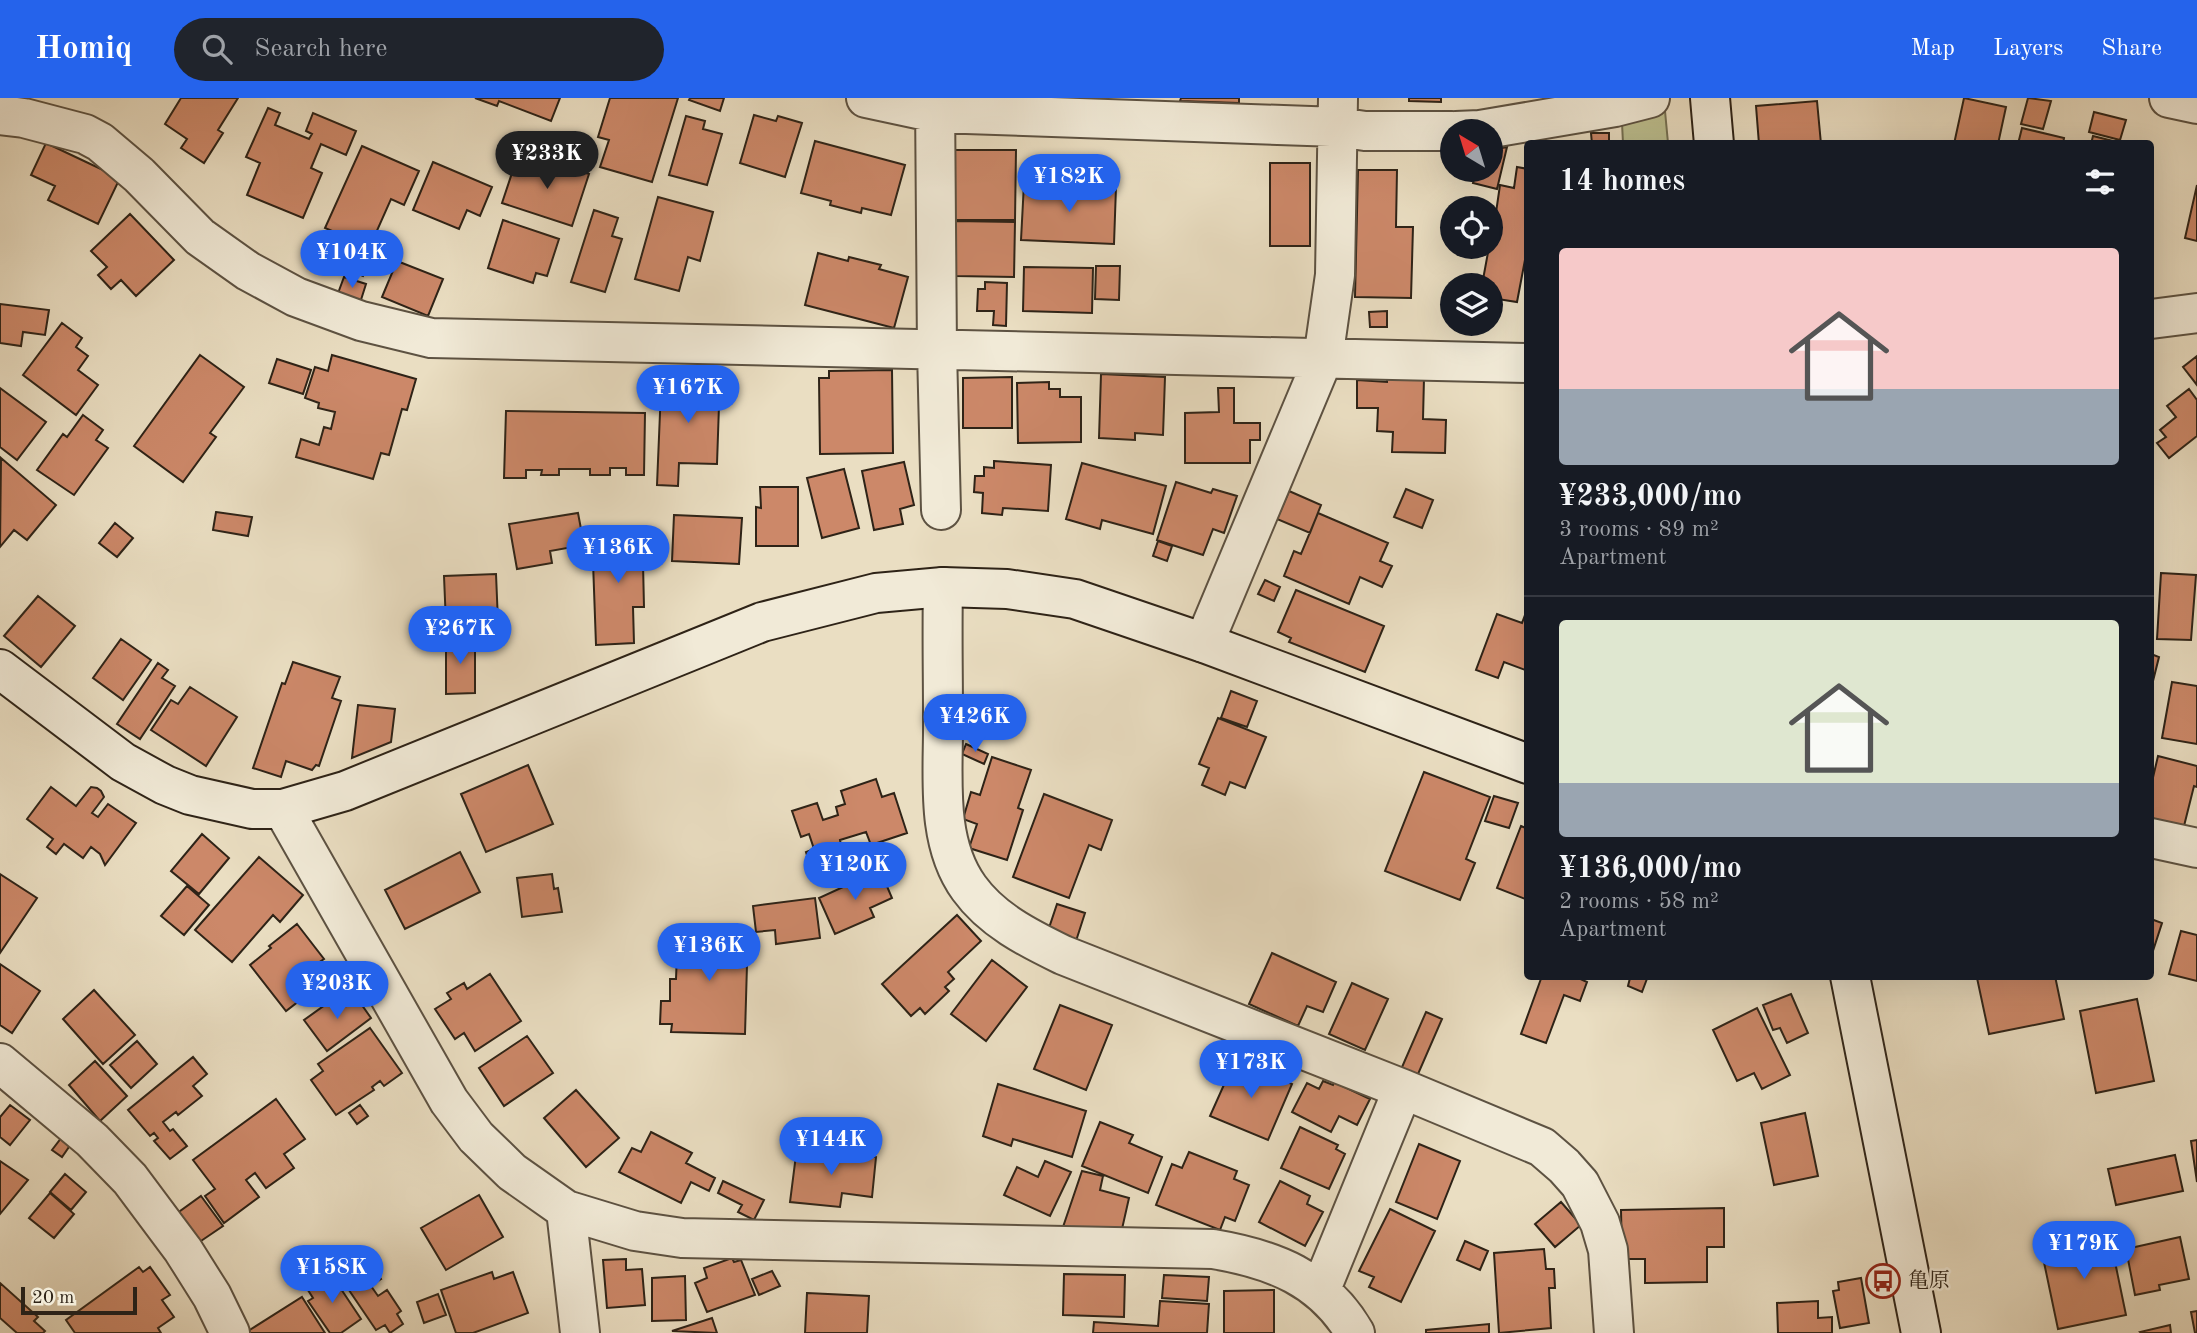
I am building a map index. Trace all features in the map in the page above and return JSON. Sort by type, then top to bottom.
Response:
[{"type":"street","points":[[866,98],[936,106],[1338,113],[1365,131],[1440,131]]},
{"type":"street","points":[[1503,126],[1615,107],[1650,98]]},
{"type":"street","points":[[1710,98],[1713,140]]},
{"type":"street","points":[[2169,98],[2197,104]]},
{"type":"street","points":[[936,106],[941,510]]},
{"type":"street","points":[[1204,643],[1323,359],[1335,275],[1338,113]]},
{"type":"street","points":[[0,115],[24,118],[85,134],[100,142],[139,175],[200,237],[248,271],[296,297],[361,321],[431,338],[1524,363]]},
{"type":"street","points":[[2154,319],[2197,313]]},
{"type":"street","points":[[943,587],[944,817],[952,854],[969,888],[991,912],[1023,936],[1063,955],[1403,1089],[1542,1147],[1580,1184],[1601,1223],[1608,1250],[1614,1333]]},
{"type":"street","points":[[0,669],[123,762],[165,785],[190,795],[252,809],[283,808],[345,791],[762,622],[876,593],[943,587],[1007,589],[1075,599],[1204,643],[1524,763]]},
{"type":"street","points":[[283,808],[449,1101],[476,1138],[512,1172],[566,1210],[635,1231],[682,1238],[1213,1249],[1248,1255],[1273,1264],[1321,1289],[1355,1333]]},
{"type":"street","points":[[2154,839],[2197,848]]},
{"type":"street","points":[[1851,980],[1921,1333]]},
{"type":"street","points":[[3,1070],[92,1140],[130,1180],[183,1250],[212,1296],[230,1333]]},
{"type":"street","points":[[1321,1289],[1403,1089]]},
{"type":"street","points":[[566,1210],[580,1333]]},
{"type":"green space","points":[[1665,111],[1668,140],[1623,140],[1622,123]]},
{"type":"building","points":[[181,98],[238,98],[218,130],[223,133],[204,163],[181,148],[187,139],[165,124]]},
{"type":"building","points":[[475,98],[560,98],[551,121],[499,101],[497,106]]},
{"type":"building","points":[[610,98],[678,98],[652,182],[600,167],[609,140],[598,137]]},
{"type":"building","points":[[724,98],[720,111],[689,100]]},
{"type":"building","points":[[1181,98],[1239,98],[1239,103],[1180,101]]},
{"type":"building","points":[[1409,98],[1441,98],[1441,102],[1409,101]]},
{"type":"building","points":[[1964,98],[2006,107],[1999,140],[1955,140]]},
{"type":"building","points":[[2028,98],[2051,101],[2043,129],[2021,124]]},
{"type":"building","points":[[1817,101],[1821,140],[1759,140],[1756,106]]},
{"type":"building","points":[[268,108],[280,113],[275,125],[309,139],[312,134],[306,131],[313,113],[356,131],[346,155],[321,144],[311,168],[322,173],[303,218],[247,195],[260,163],[246,157]]},
{"type":"building","points":[[2094,112],[2126,120],[2120,140],[2089,132]]},
{"type":"building","points":[[754,115],[776,121],[778,116],[802,123],[785,177],[740,163]]},
{"type":"building","points":[[686,116],[705,121],[703,129],[722,134],[707,185],[669,175]]},
{"type":"building","points":[[2022,128],[2064,138],[2064,140],[2019,140]]},
{"type":"building","points":[[1591,133],[1609,133],[1609,140],[1592,140]]},
{"type":"building","points":[[2093,136],[2109,140],[2092,140]]},
{"type":"building","points":[[815,141],[905,165],[891,215],[862,208],[861,213],[830,205],[831,201],[801,193]]},
{"type":"building","points":[[46,143],[120,178],[98,224],[48,200],[55,186],[31,175]]},
{"type":"building","points":[[362,146],[419,171],[404,205],[391,199],[375,235],[380,238],[363,276],[326,260],[337,233],[325,228]]},
{"type":"building","points":[[1507,147],[1503,164],[1503,148]]},
{"type":"building","points":[[955,150],[1016,150],[1015,220],[955,220]]},
{"type":"building","points":[[516,161],[549,172],[553,162],[589,174],[572,226],[502,203]]},
{"type":"building","points":[[433,162],[492,187],[480,216],[467,210],[459,229],[413,210]]},
{"type":"building","points":[[1270,163],[1310,163],[1310,246],[1270,246]]},
{"type":"building","points":[[1517,167],[1524,168],[1524,265],[1517,302],[1503,300],[1503,273],[1484,273],[1487,259],[1503,259],[1503,196],[1498,196],[1500,185],[1514,188]]},
{"type":"building","points":[[1358,170],[1397,170],[1396,227],[1413,227],[1411,298],[1355,297]]},
{"type":"building","points":[[1473,182],[1499,182],[1497,189]]},
{"type":"building","points":[[1024,183],[1116,187],[1114,244],[1021,240]]},
{"type":"building","points":[[2197,185],[2197,241],[2185,238]]},
{"type":"building","points":[[658,197],[713,212],[700,261],[688,257],[679,291],[635,279]]},
{"type":"building","points":[[594,210],[618,218],[612,236],[622,239],[605,292],[571,282]]},
{"type":"building","points":[[130,214],[174,260],[136,296],[121,280],[111,289],[98,275],[107,267],[91,251]]},
{"type":"building","points":[[503,220],[559,239],[547,276],[536,273],[533,283],[488,268]]},
{"type":"building","points":[[955,221],[1015,222],[1014,277],[955,276]]},
{"type":"building","points":[[818,253],[848,261],[849,257],[881,265],[879,269],[908,277],[894,328],[805,305]]},
{"type":"building","points":[[397,261],[443,279],[428,316],[382,297]]},
{"type":"building","points":[[1096,266],[1120,266],[1119,300],[1095,299]]},
{"type":"building","points":[[1024,267],[1093,268],[1092,313],[1023,311]]},
{"type":"building","points":[[344,277],[366,284],[360,303],[337,296]]},
{"type":"building","points":[[985,282],[1007,283],[1006,326],[993,325],[994,311],[977,311],[978,289],[985,289]]},
{"type":"building","points":[[0,304],[49,310],[45,335],[23,332],[21,346],[0,343]]},
{"type":"building","points":[[1387,311],[1387,327],[1370,327],[1369,312]]},
{"type":"building","points":[[62,323],[82,338],[76,347],[88,356],[78,370],[98,385],[76,415],[23,375]]},
{"type":"building","points":[[200,355],[244,387],[210,433],[216,437],[183,482],[134,446]]},
{"type":"building","points":[[332,355],[416,379],[407,410],[402,409],[389,455],[381,453],[373,479],[296,457],[301,439],[319,445],[324,427],[331,429],[335,412],[318,408],[319,403],[305,398],[315,367],[328,371]]},
{"type":"building","points":[[2197,356],[2197,385],[2183,367]]},
{"type":"building","points":[[277,359],[311,370],[303,394],[269,383]]},
{"type":"building","points":[[892,370],[893,453],[820,454],[819,378],[829,378],[829,371]]},
{"type":"building","points":[[1101,374],[1165,377],[1163,435],[1135,433],[1135,440],[1099,438]]},
{"type":"building","points":[[673,375],[720,376],[717,464],[679,463],[678,486],[657,485],[661,389],[673,390]]},
{"type":"building","points":[[1012,377],[1012,428],[963,428],[963,378]]},
{"type":"building","points":[[1387,377],[1424,378],[1423,419],[1446,420],[1445,453],[1392,452],[1393,432],[1377,431],[1378,408],[1357,408],[1357,380],[1387,382]]},
{"type":"building","points":[[1049,382],[1049,389],[1060,389],[1060,397],[1081,397],[1081,442],[1018,443],[1017,383]]},
{"type":"building","points":[[0,388],[46,422],[17,460],[0,447]]},
{"type":"building","points":[[1218,388],[1234,388],[1234,423],[1260,423],[1260,440],[1250,440],[1250,463],[1185,463],[1185,413],[1219,412]]},
{"type":"building","points":[[2189,389],[2197,400],[2197,436],[2169,458],[2157,443],[2166,437],[2160,430],[2176,417],[2167,406]]},
{"type":"building","points":[[506,411],[645,413],[644,475],[626,475],[626,468],[610,468],[610,475],[590,475],[590,469],[559,469],[559,475],[541,475],[542,470],[526,470],[526,478],[504,478]]},
{"type":"building","points":[[83,415],[103,430],[96,440],[108,448],[74,495],[37,470],[63,434],[67,437]]},
{"type":"building","points":[[1,458],[56,505],[27,540],[14,530],[0,547]]},
{"type":"building","points":[[994,461],[1051,465],[1048,511],[1003,508],[1002,515],[982,513],[983,493],[974,492],[975,476],[984,476],[984,467],[994,468]]},
{"type":"building","points":[[904,462],[914,505],[900,509],[903,524],[874,530],[862,471]]},
{"type":"building","points":[[1082,463],[1166,486],[1153,534],[1102,520],[1100,529],[1066,519]]},
{"type":"building","points":[[844,469],[859,528],[822,538],[807,478]]},
{"type":"building","points":[[1176,482],[1211,493],[1213,489],[1237,496],[1224,533],[1213,529],[1203,555],[1157,540]]},
{"type":"building","points":[[760,487],[798,487],[798,546],[756,546],[756,507],[761,508]]},
{"type":"building","points":[[1406,489],[1433,500],[1422,528],[1394,517]]},
{"type":"building","points":[[1289,491],[1321,505],[1310,533],[1277,519]]},
{"type":"building","points":[[216,512],[252,517],[248,536],[213,530]]},
{"type":"building","points":[[578,513],[584,545],[550,551],[552,563],[517,569],[509,524]]},
{"type":"building","points":[[1318,513],[1388,543],[1380,561],[1392,566],[1382,587],[1360,577],[1349,604],[1284,576],[1294,551],[1301,554]]},
{"type":"building","points":[[674,515],[742,518],[739,564],[672,561]]},
{"type":"building","points":[[115,523],[133,538],[117,557],[99,543]]},
{"type":"building","points":[[633,532],[634,543],[652,542],[652,563],[643,563],[644,607],[633,607],[634,643],[596,645],[592,534]]},
{"type":"building","points":[[1158,541],[1172,546],[1167,561],[1153,556]]},
{"type":"building","points":[[2161,573],[2196,575],[2191,640],[2157,639]]},
{"type":"building","points":[[496,574],[498,622],[446,624],[444,576]]},
{"type":"building","points":[[1265,580],[1280,587],[1274,601],[1258,594]]},
{"type":"building","points":[[1296,590],[1384,626],[1365,672],[1289,642],[1291,638],[1278,632]]},
{"type":"building","points":[[38,596],[75,626],[41,667],[4,636]]},
{"type":"building","points":[[1497,614],[1522,623],[1524,618],[1524,670],[1504,662],[1498,678],[1476,670]]},
{"type":"building","points":[[446,638],[475,638],[475,693],[446,694]]},
{"type":"building","points":[[121,639],[151,660],[123,700],[93,678]]},
{"type":"building","points":[[2154,655],[2159,657],[2154,677]]},
{"type":"building","points":[[293,662],[340,677],[332,698],[341,701],[319,766],[316,765],[312,770],[286,761],[281,777],[253,768],[282,683],[285,684]]},
{"type":"building","points":[[158,663],[168,670],[162,678],[175,686],[140,739],[117,724]]},
{"type":"building","points":[[2172,682],[2197,686],[2197,744],[2162,738]]},
{"type":"building","points":[[190,687],[237,717],[206,766],[151,730],[171,700],[178,704]]},
{"type":"building","points":[[1231,691],[1257,701],[1247,727],[1221,718]]},
{"type":"building","points":[[358,705],[395,709],[391,742],[352,758]]},
{"type":"building","points":[[1218,718],[1266,737],[1245,788],[1230,782],[1225,795],[1202,785],[1209,768],[1199,764]]},
{"type":"building","points":[[966,744],[988,754],[984,764],[962,754]]},
{"type":"building","points":[[2158,756],[2197,766],[2197,787],[2194,786],[2184,826],[2154,819],[2154,773]]},
{"type":"building","points":[[992,757],[1031,770],[1018,808],[1023,810],[1007,860],[969,848],[977,824],[963,819],[971,792],[980,795]]},
{"type":"building","points":[[528,765],[553,824],[486,852],[461,794]]},
{"type":"building","points":[[1424,772],[1490,797],[1466,859],[1475,863],[1460,900],[1385,871]]},
{"type":"building","points":[[876,779],[882,797],[894,793],[907,833],[871,845],[866,832],[840,840],[841,845],[830,849],[834,860],[811,868],[806,852],[814,849],[809,834],[801,837],[792,811],[817,803],[823,820],[838,815],[836,807],[845,804],[841,791]]},
{"type":"building","points":[[51,787],[76,806],[91,787],[97,788],[104,797],[92,813],[98,817],[108,804],[136,823],[105,865],[100,854],[91,847],[83,858],[64,844],[56,854],[47,847],[53,839],[27,819]]},
{"type":"building","points":[[1044,794],[1112,820],[1101,850],[1089,845],[1069,898],[1013,877]]},
{"type":"building","points":[[1494,796],[1518,803],[1509,828],[1485,821]]},
{"type":"building","points":[[1521,826],[1524,827],[1524,898],[1497,888]]},
{"type":"building","points":[[202,834],[229,858],[199,894],[171,871]]},
{"type":"building","points":[[460,852],[480,892],[405,929],[385,890]]},
{"type":"building","points":[[259,857],[303,895],[280,922],[273,915],[232,962],[195,930]]},
{"type":"building","points":[[880,870],[892,898],[870,908],[874,917],[835,934],[819,898]]},
{"type":"building","points":[[0,874],[37,898],[0,953]]},
{"type":"building","points":[[552,874],[554,889],[558,888],[562,912],[522,917],[517,878]]},
{"type":"building","points":[[187,886],[209,905],[184,935],[161,916]]},
{"type":"building","points":[[815,898],[820,938],[776,944],[775,930],[756,932],[753,906]]},
{"type":"building","points":[[1057,904],[1085,913],[1076,941],[1048,931]]},
{"type":"building","points":[[957,915],[981,941],[948,972],[954,979],[945,987],[949,991],[925,1014],[920,1008],[911,1016],[882,984]]},
{"type":"building","points":[[2154,920],[2162,923],[2154,948]]},
{"type":"building","points":[[297,924],[324,959],[318,963],[325,973],[304,989],[308,994],[286,1011],[250,965]]},
{"type":"building","points":[[678,928],[748,930],[745,1034],[671,1032],[672,1024],[660,1024],[661,1001],[670,1001],[670,979],[676,979]]},
{"type":"building","points":[[2181,931],[2197,935],[2197,981],[2169,974]]},
{"type":"building","points":[[1272,953],[1336,982],[1323,1012],[1307,1006],[1298,1026],[1249,1004]]},
{"type":"building","points":[[992,960],[1027,987],[986,1041],[951,1014]]},
{"type":"building","points":[[0,964],[40,991],[12,1033],[0,1025]]},
{"type":"building","points":[[490,974],[521,1021],[475,1051],[464,1033],[455,1039],[435,1009],[451,999],[447,993],[464,983],[467,989]]},
{"type":"building","points":[[1541,980],[1587,982],[1580,1001],[1564,995],[1546,1043],[1521,1034]]},
{"type":"building","points":[[1630,980],[1646,980],[1642,992],[1628,986]]},
{"type":"building","points":[[1977,980],[2056,980],[2064,1019],[1989,1034]]},
{"type":"building","points":[[1352,983],[1388,999],[1365,1050],[1329,1034]]},
{"type":"building","points":[[94,990],[135,1035],[103,1064],[63,1019]]},
{"type":"building","points":[[1791,994],[1808,1033],[1787,1043],[1780,1028],[1773,1030],[1763,1005]]},
{"type":"building","points":[[339,995],[347,1006],[359,1001],[371,1018],[327,1051],[304,1020]]},
{"type":"building","points":[[2137,999],[2154,1081],[2096,1093],[2080,1011]]},
{"type":"building","points":[[1060,1005],[1112,1025],[1086,1090],[1034,1069]]},
{"type":"building","points":[[1757,1008],[1790,1075],[1762,1089],[1754,1073],[1737,1081],[1713,1030]]},
{"type":"building","points":[[1426,1012],[1442,1019],[1415,1081],[1399,1074]]},
{"type":"building","points":[[370,1028],[402,1073],[384,1086],[380,1081],[372,1087],[374,1090],[336,1115],[311,1080],[323,1071],[318,1064]]},
{"type":"building","points":[[527,1036],[553,1073],[504,1106],[479,1068]]},
{"type":"building","points":[[137,1041],[157,1064],[131,1088],[110,1065]]},
{"type":"building","points":[[193,1057],[207,1074],[193,1086],[202,1096],[178,1115],[176,1112],[163,1122],[170,1131],[173,1129],[187,1146],[170,1159],[154,1141],[158,1138],[154,1133],[150,1136],[128,1110]]},
{"type":"building","points":[[1235,1060],[1292,1084],[1268,1140],[1210,1116]]},
{"type":"building","points":[[95,1061],[127,1096],[100,1121],[69,1085]]},
{"type":"building","points":[[1323,1081],[1333,1085],[1334,1082],[1370,1099],[1357,1125],[1339,1116],[1331,1132],[1292,1112],[1307,1083],[1319,1089]]},
{"type":"building","points":[[998,1084],[1086,1111],[1072,1157],[1013,1139],[1011,1146],[983,1136]]},
{"type":"building","points":[[576,1090],[619,1138],[586,1167],[544,1118]]},
{"type":"building","points":[[276,1099],[305,1139],[284,1154],[294,1168],[266,1188],[255,1173],[246,1180],[259,1197],[224,1223],[205,1196],[215,1189],[193,1160]]},
{"type":"building","points":[[10,1105],[30,1120],[10,1145],[0,1137],[0,1117]]},
{"type":"building","points":[[360,1105],[368,1116],[357,1124],[349,1113]]},
{"type":"building","points":[[1805,1113],[1818,1176],[1774,1185],[1761,1123]]},
{"type":"building","points":[[1100,1122],[1133,1135],[1129,1143],[1162,1157],[1148,1193],[1082,1166]]},
{"type":"building","points":[[1300,1127],[1338,1145],[1336,1149],[1345,1154],[1329,1189],[1281,1168]]},
{"type":"building","points":[[651,1132],[692,1153],[686,1163],[715,1178],[709,1191],[691,1182],[681,1203],[619,1172],[632,1148],[641,1152]]},
{"type":"building","points":[[62,1137],[71,1144],[62,1157],[52,1150]]},
{"type":"building","points":[[2197,1140],[2197,1182],[2191,1141]]},
{"type":"building","points":[[1419,1144],[1460,1161],[1437,1219],[1396,1202]]},
{"type":"building","points":[[797,1147],[876,1157],[872,1197],[842,1193],[840,1207],[790,1202]]},
{"type":"building","points":[[1189,1152],[1237,1171],[1234,1179],[1249,1185],[1235,1221],[1225,1217],[1220,1230],[1156,1205],[1172,1164],[1182,1168]]},
{"type":"building","points":[[2175,1155],[2183,1191],[2116,1205],[2108,1169]]},
{"type":"building","points":[[0,1161],[28,1180],[0,1214]]},
{"type":"building","points":[[1045,1161],[1071,1172],[1050,1216],[1004,1195],[1017,1167],[1038,1177]]},
{"type":"building","points":[[1082,1171],[1103,1176],[1100,1190],[1129,1198],[1122,1229],[1063,1227]]},
{"type":"building","points":[[65,1174],[86,1192],[71,1210],[50,1192]]},
{"type":"building","points":[[723,1181],[764,1200],[754,1220],[738,1212],[742,1205],[718,1193]]},
{"type":"building","points":[[1280,1181],[1310,1196],[1307,1204],[1323,1212],[1305,1246],[1259,1222]]},
{"type":"building","points":[[50,1193],[74,1214],[54,1238],[29,1218]]},
{"type":"building","points":[[479,1195],[503,1237],[446,1270],[421,1228]]},
{"type":"building","points":[[201,1196],[223,1226],[198,1243],[176,1214]]},
{"type":"building","points":[[1561,1202],[1581,1225],[1555,1247],[1535,1224]]},
{"type":"building","points":[[1724,1208],[1724,1247],[1707,1247],[1707,1282],[1645,1283],[1645,1259],[1622,1259],[1621,1210]]},
{"type":"building","points":[[1390,1209],[1435,1231],[1401,1302],[1369,1287],[1374,1277],[1359,1271]]},
{"type":"building","points":[[2109,1233],[2126,1315],[2058,1329],[2041,1248]]},
{"type":"building","points":[[2180,1237],[2189,1279],[2159,1285],[2160,1290],[2135,1295],[2126,1249]]},
{"type":"building","points":[[1465,1241],[1488,1251],[1480,1270],[1457,1260]]},
{"type":"building","points":[[1544,1249],[1546,1269],[1554,1269],[1555,1288],[1549,1288],[1551,1328],[1499,1333],[1494,1253]]},
{"type":"building","points":[[361,1250],[381,1279],[371,1286],[378,1296],[387,1290],[401,1311],[397,1314],[403,1324],[390,1333],[385,1325],[376,1330],[334,1268]]},
{"type":"building","points":[[732,1258],[734,1262],[741,1260],[755,1295],[707,1312],[695,1283],[707,1278],[704,1268]]},
{"type":"building","points":[[626,1259],[626,1270],[642,1269],[645,1305],[607,1308],[603,1260]]},
{"type":"building","points":[[139,1267],[143,1272],[150,1267],[170,1295],[162,1300],[174,1317],[158,1328],[161,1333],[75,1333],[66,1320]]},
{"type":"building","points":[[329,1271],[361,1319],[341,1333],[330,1333],[308,1301],[313,1298],[306,1287]]},
{"type":"building","points":[[772,1271],[780,1286],[759,1295],[752,1279]]},
{"type":"building","points":[[492,1272],[494,1279],[513,1272],[528,1313],[473,1333],[456,1333],[441,1290]]},
{"type":"building","points":[[1064,1274],[1125,1275],[1124,1317],[1063,1315]]},
{"type":"building","points":[[1164,1275],[1209,1277],[1207,1301],[1162,1298]]},
{"type":"building","points":[[685,1276],[686,1320],[652,1321],[652,1278]]},
{"type":"building","points":[[1861,1278],[1869,1323],[1840,1328],[1833,1291],[1839,1290],[1838,1282]]},
{"type":"building","points":[[0,1283],[38,1317],[34,1321],[45,1331],[43,1333],[17,1333],[0,1318]]},
{"type":"building","points":[[1274,1290],[1274,1333],[1224,1333],[1224,1291]]},
{"type":"building","points":[[807,1293],[869,1296],[867,1333],[805,1333]]},
{"type":"building","points":[[438,1294],[446,1315],[424,1323],[417,1302]]},
{"type":"building","points":[[302,1297],[325,1333],[249,1333],[248,1331]]},
{"type":"building","points":[[1160,1301],[1209,1304],[1207,1333],[1093,1333],[1094,1322],[1158,1326]]},
{"type":"building","points":[[1818,1301],[1818,1318],[1832,1317],[1832,1333],[1778,1333],[1777,1303]]},
{"type":"building","points":[[2197,1311],[2197,1333],[2195,1333],[2191,1312]]},
{"type":"building","points":[[712,1318],[717,1333],[672,1331]]},
{"type":"building","points":[[1489,1324],[1489,1333],[1426,1333],[1426,1330]]},
{"type":"building","points":[[2170,1325],[2171,1333],[2140,1332]]},
{"type":"place","name":"亀原","points":[[1883,1281]]}]
